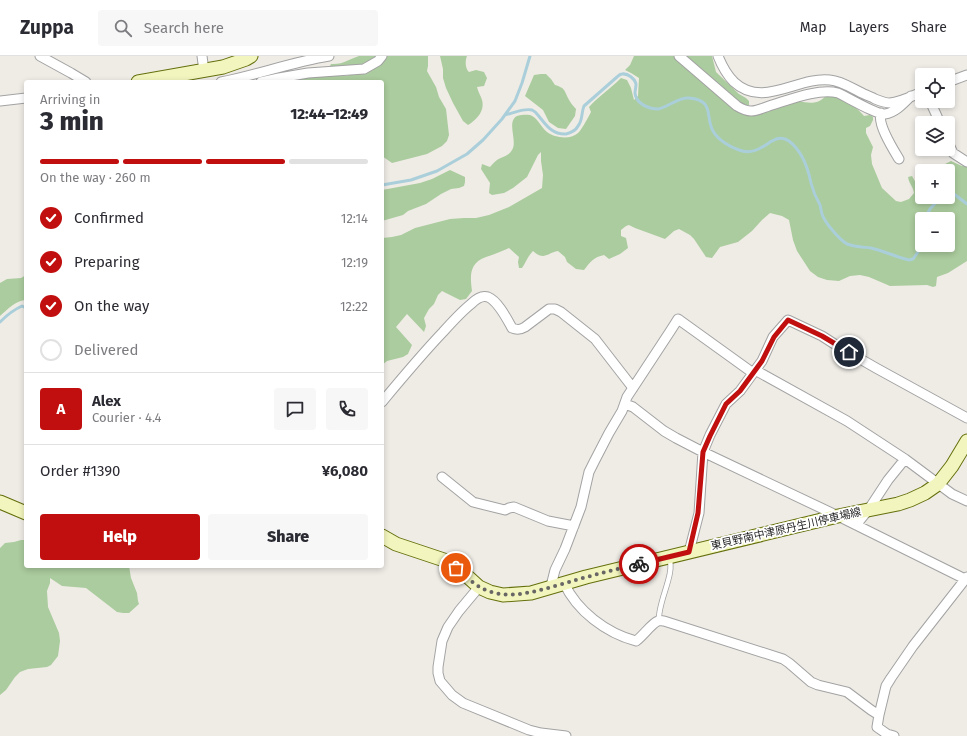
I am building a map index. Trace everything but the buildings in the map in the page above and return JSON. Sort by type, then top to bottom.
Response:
[{"type":"main road","points":[[150,80],[223,67],[251,56]]},
{"type":"main road","name":"東貝野南中津原丹生川停車場線","points":[[384,537],[396,544],[447,561],[479,587],[490,592],[503,595],[531,593],[558,584],[910,500],[925,493],[938,484],[952,466],[967,441]]},
{"type":"main road","points":[[0,502],[24,512]]},
{"type":"street","points":[[40,56],[83,80]]},
{"type":"street","points":[[202,56],[204,71]]},
{"type":"street","points":[[230,80],[311,59],[329,56]]},
{"type":"street","points":[[270,80],[308,73],[364,69],[378,61],[382,56]]},
{"type":"street","points":[[679,56],[743,110],[757,110],[796,98],[832,91],[885,114],[894,111],[911,96]]},
{"type":"street","points":[[718,56],[730,78],[738,85],[754,92],[771,92],[821,79],[832,80],[883,102],[889,103],[915,95]]},
{"type":"street","points":[[955,79],[967,75]]},
{"type":"street","points":[[0,101],[24,98]]},
{"type":"street","points":[[881,113],[879,117],[882,126],[899,159]]},
{"type":"street","points":[[955,154],[967,162]]},
{"type":"street","points":[[384,400],[453,321],[472,303],[485,297],[488,297],[496,303],[512,328],[517,330],[521,329],[549,309],[555,309],[561,312],[595,338],[633,388]]},
{"type":"street","points":[[878,715],[847,692],[811,682],[783,659],[659,620],[636,640],[632,640],[608,630],[598,624],[588,615],[567,590],[558,584],[555,570],[565,549],[581,507],[589,472],[622,411],[627,397],[678,320],[754,371],[834,413],[905,459],[952,494],[967,501]]},
{"type":"street","points":[[689,552],[698,513],[703,452],[726,404],[740,391],[762,361],[774,337],[788,320],[822,336],[876,368],[967,418]]},
{"type":"street","points":[[625,404],[633,408],[664,431],[703,452],[967,579],[913,646],[886,686],[878,715],[877,728],[888,735]]},
{"type":"street","points":[[856,525],[869,510],[888,480],[905,459]]},
{"type":"street","points":[[442,478],[473,502],[505,510],[514,507],[548,520],[574,526]]},
{"type":"street","points":[[479,587],[459,610],[448,627],[442,641],[438,666],[440,681],[452,695],[469,705],[529,730],[566,736]]},
{"type":"lane","points":[[659,620],[659,612],[671,567],[669,557]]},
{"type":"green space","points":[[359,56],[379,56],[363,66],[330,68],[331,64],[342,63]]},
{"type":"green space","points":[[384,56],[428,56],[427,71],[446,109],[449,135],[447,141],[442,146],[427,154],[392,163],[384,157],[384,80],[288,80],[327,74],[346,76],[353,74]]},
{"type":"green space","points":[[440,56],[467,56],[466,64],[469,72],[476,70],[484,72],[487,78],[484,86],[477,87],[483,104],[481,111],[468,125],[463,121],[446,88]]},
{"type":"green space","points":[[634,56],[674,56],[736,109],[799,101],[807,103],[815,102],[822,100],[827,94],[837,96],[857,108],[864,116],[870,115],[873,117],[870,126],[866,128],[866,133],[873,147],[871,155],[872,164],[882,188],[896,201],[901,202],[909,199],[914,193],[908,177],[912,176],[915,181],[915,204],[955,204],[955,164],[945,164],[951,161],[962,166],[967,166],[967,261],[948,273],[937,277],[936,286],[933,287],[927,285],[890,286],[869,277],[860,275],[850,276],[839,281],[827,280],[818,277],[810,271],[797,251],[789,220],[782,216],[770,213],[752,231],[738,242],[720,247],[712,258],[706,257],[694,239],[679,229],[674,231],[665,239],[629,225],[621,230],[621,236],[626,238],[628,248],[609,259],[604,255],[598,257],[590,262],[584,270],[576,269],[567,262],[565,257],[558,251],[546,256],[540,256],[533,251],[522,268],[519,268],[519,257],[509,248],[480,260],[476,263],[472,271],[472,291],[466,299],[460,300],[442,291],[424,318],[426,326],[424,332],[407,314],[396,327],[412,345],[408,354],[384,363],[384,238],[401,235],[415,228],[450,219],[476,218],[489,215],[509,207],[542,188],[543,175],[541,152],[527,177],[504,193],[492,195],[489,193],[490,183],[481,169],[482,164],[490,167],[497,160],[511,152],[514,142],[512,123],[517,116],[531,115],[550,134],[558,137],[571,137],[579,132],[585,123],[591,112],[589,107],[621,78],[627,80],[634,100],[638,96],[639,78],[625,70],[630,65]]},
{"type":"green space","points":[[683,56],[712,56],[716,72],[739,94],[749,101],[749,105],[744,108]]},
{"type":"green space","points":[[546,74],[555,85],[565,91],[576,109],[575,116],[566,129],[558,128],[549,122],[543,110],[525,96],[534,75]]},
{"type":"green space","points":[[450,170],[465,177],[465,182],[464,186],[451,189],[426,204],[408,211],[403,215],[384,220],[384,190],[420,183]]},
{"type":"green space","points":[[24,276],[24,300],[15,303],[0,316],[0,283],[7,279],[21,278]]},
{"type":"green space","points":[[24,540],[24,568],[129,568],[139,604],[129,613],[117,612],[86,588],[62,586],[50,578],[47,591],[48,607],[59,633],[60,641],[58,656],[51,665],[47,667],[28,669],[20,672],[6,690],[0,695],[0,548],[5,543]]},
{"type":"waterway","points":[[384,185],[411,180],[437,171],[467,154],[483,140],[502,119],[515,101],[530,56]]},
{"type":"waterway","points":[[505,115],[522,110],[532,110],[556,133],[568,134],[580,124],[584,106],[618,76],[627,74],[636,84],[636,97],[640,103],[647,107],[658,109],[685,98],[697,99],[703,102],[708,110],[711,126],[715,134],[724,143],[736,149],[747,152],[754,151],[778,139],[783,138],[789,141],[798,150],[804,160],[813,189],[826,222],[847,244],[871,248],[909,260],[913,259],[918,252]]},
{"type":"waterway","points":[[955,195],[967,204]]},
{"type":"waterway","points":[[928,212],[935,204]]},
{"type":"waterway","points":[[0,322],[10,313],[22,306],[24,307]]},
{"type":"way so far","points":[[456,568],[479,587],[490,592],[503,595],[513,595],[531,593],[552,586],[639,564]]},
{"type":"route","points":[[639,564],[689,552],[698,513],[703,452],[726,404],[740,391],[762,361],[774,337],[788,320],[807,328],[849,352]]}]
